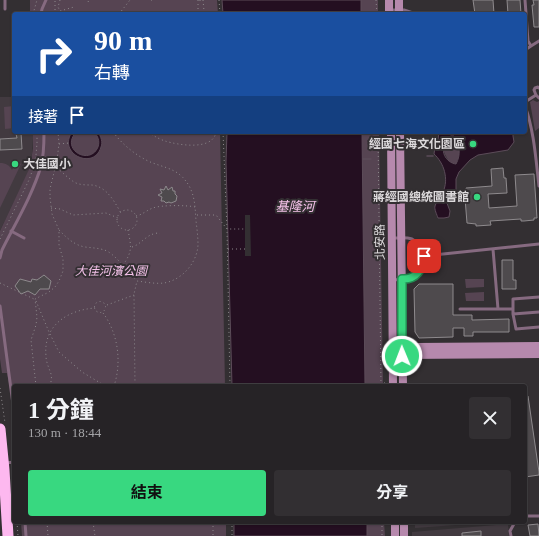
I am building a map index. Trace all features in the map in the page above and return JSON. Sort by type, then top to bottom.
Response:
[{"type":"highway","points":[[0,429],[8,536]]},
{"type":"main road","points":[[389,0],[389,12]]},
{"type":"main road","points":[[399,0],[399,12]]},
{"type":"main road","name":"北安路","points":[[391,134],[393,384]]},
{"type":"main road","name":"北安路","points":[[400,134],[403,384]]},
{"type":"main road","points":[[402,352],[417,347],[539,346]]},
{"type":"main road","points":[[393,351],[539,354]]},
{"type":"main road","points":[[395,524],[395,536]]},
{"type":"main road","points":[[404,524],[404,536]]},
{"type":"lane","points":[[0,1],[5,0],[5,9]]},
{"type":"lane","points":[[41,12],[46,0]]},
{"type":"lane","points":[[525,0],[526,12]]},
{"type":"lane","points":[[389,12],[399,12],[404,10],[410,12]]},
{"type":"lane","points":[[527,27],[528,41],[531,46]]},
{"type":"lane","points":[[527,49],[539,41]]},
{"type":"lane","points":[[539,88],[535,88],[534,90],[539,98]]},
{"type":"lane","points":[[527,101],[536,95]]},
{"type":"lane","points":[[527,111],[531,128],[539,186]]},
{"type":"lane","points":[[0,258],[2,250],[34,184],[41,166],[44,134]]},
{"type":"lane","points":[[11,232],[24,238]]},
{"type":"lane","points":[[392,238],[411,239],[422,249],[424,256],[421,269],[417,274],[405,280],[393,280]]},
{"type":"lane","points":[[424,256],[539,244]]},
{"type":"lane","points":[[493,249],[498,309]]},
{"type":"lane","points":[[539,297],[513,299],[513,314],[516,329],[539,327]]},
{"type":"lane","points":[[0,306],[12,397]]},
{"type":"lane","points":[[460,310],[513,309]]},
{"type":"lane","points":[[513,314],[539,312]]},
{"type":"lane","points":[[0,463],[12,462]]},
{"type":"lane","points":[[527,516],[539,516]]},
{"type":"lane","points":[[25,524],[26,536]]},
{"type":"lane","points":[[511,536],[510,530],[514,524]]},
{"type":"path","points":[[34,12],[38,0]]},
{"type":"path","points":[[54,12],[55,0]]},
{"type":"path","points":[[60,0],[58,7],[59,10],[74,7]]},
{"type":"path","points":[[121,12],[130,0]]},
{"type":"path","points":[[203,0],[204,12]]},
{"type":"path","points":[[220,0],[220,12]]},
{"type":"path","points":[[376,0],[376,12]]},
{"type":"path","points":[[198,12],[199,1]]},
{"type":"path","points":[[0,239],[29,180],[34,166],[37,134]]},
{"type":"path","points":[[35,299],[49,292],[55,287],[62,275],[63,263],[59,245],[59,230],[51,208],[50,197],[50,189],[56,167],[59,144],[58,134]]},
{"type":"path","points":[[59,230],[72,242],[99,248],[114,256],[123,265],[128,273],[137,281],[164,283],[175,280],[184,274],[192,265],[198,246],[194,196],[190,186],[182,177],[169,168],[148,161],[139,156],[128,148],[114,134]]},
{"type":"path","points":[[151,134],[166,141],[190,145],[209,142],[215,134]]},
{"type":"path","points":[[223,134],[227,229],[230,384]]},
{"type":"path","points":[[378,134],[383,384]]},
{"type":"path","points":[[59,144],[68,143]]},
{"type":"path","points":[[56,167],[74,182],[83,185],[94,185],[103,189],[113,199],[121,213]]},
{"type":"path","points":[[136,216],[155,207],[188,205],[195,207]]},
{"type":"path","points":[[51,208],[60,209],[73,215],[106,213],[118,218]]},
{"type":"path","points":[[124,211],[132,212],[136,216],[137,223],[131,229],[128,230],[122,228],[118,224],[118,218],[121,213],[124,211]]},
{"type":"path","points":[[196,215],[216,215],[227,229]]},
{"type":"path","points":[[227,229],[245,229]]},
{"type":"path","points":[[123,265],[130,253],[131,247],[128,230]]},
{"type":"path","points":[[131,247],[138,245],[152,234],[160,234]]},
{"type":"path","points":[[227,249],[245,249]]},
{"type":"path","points":[[135,384],[134,294],[137,281]]},
{"type":"path","points":[[0,284],[35,299],[59,352],[82,372],[102,384]]},
{"type":"path","points":[[95,308],[96,304],[99,302],[106,305],[134,294]]},
{"type":"path","points":[[35,299],[38,316],[31,340],[36,384]]},
{"type":"path","points":[[103,313],[106,305]]},
{"type":"path","points":[[50,384],[51,374],[46,360],[46,347],[49,332],[66,316],[80,310],[95,308]]},
{"type":"path","points":[[95,308],[98,312],[103,313],[109,322],[116,344],[118,368],[114,384]]},
{"type":"path","points":[[17,524],[18,536]]},
{"type":"path","points":[[47,524],[48,536]]},
{"type":"path","points":[[93,524],[95,536]]},
{"type":"path","points":[[213,524],[213,536]]},
{"type":"path","points":[[232,524],[232,536]]},
{"type":"path","points":[[382,524],[382,536]]},
{"type":"shaded area","name":"大佳國小","points":[[0,97],[12,97],[12,134],[33,134],[32,154],[28,172],[0,231]]},
{"type":"shaded area","points":[[415,524],[470,524],[415,528]]},
{"type":"shaded area","points":[[508,524],[509,536],[412,536],[412,532]]},
{"type":"green space","points":[[30,0],[217,0],[218,12],[30,12]]},
{"type":"green space","points":[[356,0],[378,0],[378,12],[356,12]]},
{"type":"green space","points":[[533,100],[537,102],[539,101],[539,128],[535,131],[530,102]]},
{"type":"green space","points":[[12,106],[12,128],[5,129],[4,107]]},
{"type":"green space","name":"大佳河濱公園","points":[[33,134],[220,134],[225,384],[12,384],[12,408],[7,373],[2,373],[0,359],[0,231],[30,167],[33,148]]},
{"type":"green space","points":[[357,134],[379,134],[383,384],[360,384]]},
{"type":"green space","points":[[451,136],[454,136],[459,146],[459,157],[456,164],[449,161],[444,153],[445,142]]},
{"type":"green space","points":[[17,162],[21,164],[0,208],[0,163],[4,163],[12,170]]},
{"type":"green space","points":[[465,279],[484,279],[484,287],[466,288]]},
{"type":"green space","points":[[484,292],[484,301],[466,301],[465,293]]},
{"type":"green space","points":[[21,524],[226,524],[226,536],[22,536]]},
{"type":"green space","points":[[362,524],[384,524],[385,536],[362,536]]},
{"type":"water","points":[[222,0],[361,0],[361,12],[223,12]]},
{"type":"water","points":[[71,134],[75,134],[72,139],[72,145],[74,150],[83,155],[94,153],[98,147],[99,143],[96,134],[99,134],[102,143],[97,154],[91,158],[85,159],[78,157],[73,153],[69,147]]},
{"type":"water","name":"基隆河","points":[[227,134],[362,134],[365,384],[232,384],[226,162]]},
{"type":"water","points":[[439,134],[513,134],[514,142],[508,150],[478,155],[470,160],[459,172],[456,179],[456,191],[453,193],[446,192],[445,198],[450,211],[449,217],[444,218],[438,218],[435,209],[436,202],[443,192],[446,182],[443,167],[434,154]],"holes":[[[451,136],[454,136],[458,143],[459,157],[456,164],[452,163],[446,158],[444,155],[444,148],[449,137]]]},
{"type":"water","points":[[234,524],[367,524],[367,536],[234,536]]},
{"type":"pier","points":[[245,215],[250,215],[251,256],[245,256]]},
{"type":"building","points":[[473,0],[493,0],[494,12],[475,12]]},
{"type":"building","points":[[507,0],[520,0],[521,12],[508,12]]},
{"type":"building","points":[[533,0],[539,0],[539,27],[534,27]]},
{"type":"building","points":[[16,134],[21,134],[22,149],[0,150],[0,139],[17,138]]},
{"type":"building","name":"蔣經國總統圖書館","points":[[503,168],[504,178],[506,178],[507,193],[488,194],[489,208],[517,206],[515,175],[534,174],[537,218],[534,218],[534,220],[524,221],[521,221],[521,219],[490,221],[491,225],[476,226],[476,224],[467,223],[465,198],[466,188],[492,186],[491,169]]},
{"type":"building","points":[[166,186],[168,190],[172,187],[173,191],[175,191],[177,196],[176,201],[166,203],[161,201],[162,197],[158,195],[162,193],[160,189],[164,190]]},
{"type":"building","points":[[502,260],[513,260],[513,280],[516,280],[516,289],[502,289]]},
{"type":"building","points":[[44,275],[51,281],[49,289],[40,289],[35,295],[28,291],[21,294],[15,286],[20,279],[31,282],[32,279],[37,280]]},
{"type":"building","points":[[419,284],[453,284],[453,315],[472,315],[472,320],[509,319],[509,332],[473,332],[473,336],[464,336],[464,328],[453,328],[453,337],[419,338],[415,332],[414,289]]},
{"type":"building","points":[[527,396],[528,396],[539,475],[527,477]]},
{"type":"building","points":[[538,524],[539,536],[530,536],[528,525]]},
{"type":"building","points":[[481,531],[481,536],[462,536],[462,533]]},
{"type":"waterway","points":[[427,156],[433,156]]},
{"type":"waterway","points":[[363,159],[371,159]]},
{"type":"place","name":"經國七海文化園區","points":[[473,144]]},
{"type":"place","name":"大佳國小","points":[[15,164]]},
{"type":"place","name":"蔣經國總統圖書館","points":[[477,197]]},
{"type":"route","points":[[402,356],[402,279],[405,280],[417,274],[421,269],[424,256]]}]
